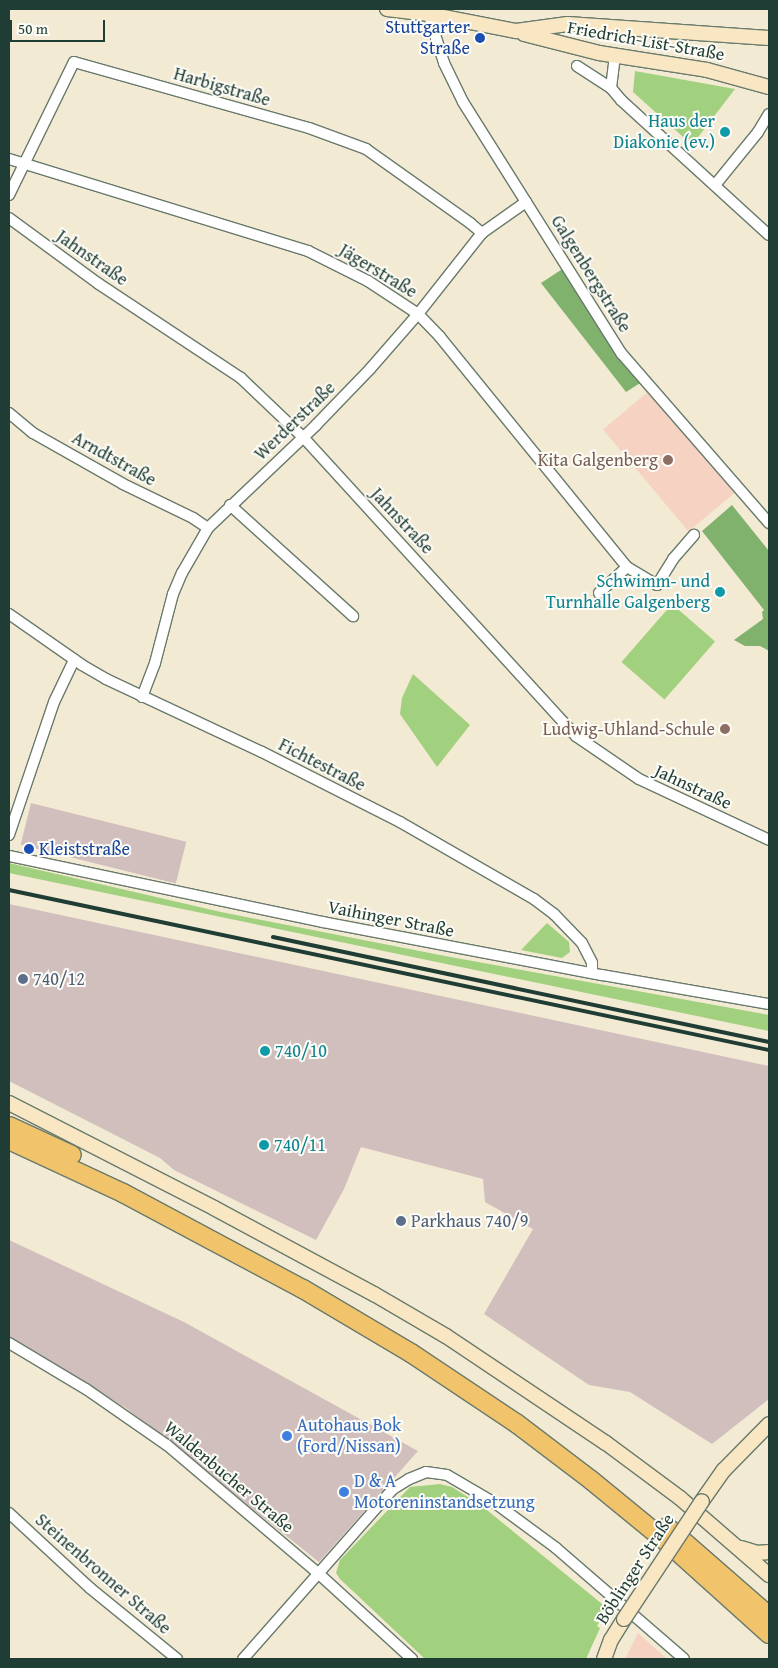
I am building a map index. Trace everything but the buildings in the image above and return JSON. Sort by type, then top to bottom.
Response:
[{"type":"highway","points":[[9,1126],[125,1182],[262,1254],[361,1310],[441,1360],[518,1413],[602,1476],[695,1550],[769,1616]]},
{"type":"highway","points":[[9,1140],[123,1193],[303,1290],[410,1353],[516,1423],[591,1480],[675,1549],[769,1634]]},
{"type":"main road","points":[[387,9],[428,11],[516,31],[576,25],[769,38]]},
{"type":"main road","name":"Friedrich-List-Straße","points":[[516,31],[571,47],[615,56],[707,70],[769,87]]},
{"type":"main road","points":[[9,1103],[59,1127],[374,1294],[461,1346],[606,1443],[680,1498],[769,1575]]},
{"type":"main road","name":"Böblinger Straße","points":[[604,1659],[611,1640],[624,1619],[702,1501],[724,1470],[769,1424]]},
{"type":"main road","points":[[736,1546],[757,1553],[769,1552]]},
{"type":"street","name":"Galgenbergstraße","points":[[428,11],[444,63],[454,86],[622,354],[769,523]]},
{"type":"street","points":[[611,88],[615,56]]},
{"type":"street","name":"Harbigstraße","points":[[9,196],[74,62],[309,128],[366,149],[482,233]]},
{"type":"street","points":[[576,66],[611,88],[621,100],[769,235]]},
{"type":"street","points":[[715,185],[767,118]]},
{"type":"street","name":"Jägerstraße","points":[[9,159],[23,165],[308,251],[368,281],[418,314],[440,337],[627,566],[656,585],[673,559],[694,534]]},
{"type":"street","name":"Werderstraße","points":[[142,697],[155,663],[173,594],[182,572],[208,528],[230,505],[303,438],[370,369],[418,314],[482,233],[526,202]]},
{"type":"street","name":"Jahnstraße","points":[[9,218],[91,279],[225,365],[264,398],[303,438],[576,736],[639,779],[769,840]]},
{"type":"street","name":"Arndtstraße","points":[[9,413],[33,433],[123,484],[193,518],[208,528]]},
{"type":"street","points":[[230,505],[353,616]]},
{"type":"street","points":[[599,593],[627,566]]},
{"type":"street","name":"Fichtestraße","points":[[9,614],[74,660],[142,697],[262,752],[392,818],[534,899],[554,914],[582,943],[592,963],[592,973]]},
{"type":"street","points":[[9,835],[54,702],[74,660]]},
{"type":"street","name":"Vaihinger Straße","points":[[9,856],[323,922],[592,973],[769,1004]]},
{"type":"street","name":"Waldenbucher Straße","points":[[9,1343],[86,1389],[144,1428],[190,1464],[319,1574],[412,1659]]},
{"type":"street","points":[[244,1659],[393,1489],[416,1475],[426,1472],[439,1473],[471,1488],[556,1548],[684,1659]]},
{"type":"street","name":"Steinenbronner Straße","points":[[9,1513],[90,1588],[177,1659]]},
{"type":"shaded area","name":"Kita Galgenberg","points":[[649,391],[734,493],[689,531],[603,430]]},
{"type":"shaded area","points":[[31,803],[186,842],[176,883],[21,845]]},
{"type":"shaded area","points":[[9,904],[769,1066],[769,1399],[712,1444],[630,1392],[589,1385],[484,1314],[533,1229],[485,1202],[483,1179],[361,1147],[344,1189],[316,1240],[174,1170],[160,1158],[9,1081]]},
{"type":"shaded area","points":[[9,1240],[184,1322],[418,1451],[319,1562],[126,1408],[9,1338]]},
{"type":"shaded area","points":[[638,1633],[667,1659],[625,1659]]},
{"type":"green space","points":[[635,71],[735,89],[692,145],[633,92]]},
{"type":"green space","points":[[567,266],[645,380],[626,392],[541,283]]},
{"type":"green space","points":[[732,505],[769,551],[769,651],[760,646],[745,646],[734,640],[763,619],[762,612],[764,610],[702,531]]},
{"type":"green space","points":[[672,604],[715,641],[665,700],[621,662]]},
{"type":"green space","points":[[413,674],[470,725],[437,767],[400,714],[402,698]]},
{"type":"green space","points":[[9,863],[221,912],[445,956],[769,1015],[769,1031],[9,873]]},
{"type":"green space","points":[[547,923],[569,942],[570,952],[562,958],[521,950]]},
{"type":"green space","points":[[440,1484],[452,1487],[482,1506],[607,1608],[597,1626],[600,1628],[586,1659],[425,1659],[340,1579],[336,1573],[340,1560],[410,1487]]},
{"type":"railway","points":[[9,890],[769,1050]]},
{"type":"railway","points":[[273,937],[769,1042]]},
{"type":"place","name":"Stuttgarter Straße","points":[[480,38]]},
{"type":"place","name":"Haus der Diakonie (ev.)","points":[[725,132]]},
{"type":"place","name":"Kita Galgenberg","points":[[668,460]]},
{"type":"place","name":"Schwimm- und Turnhalle Galgenberg","points":[[720,592]]},
{"type":"place","name":"Ludwig-Uhland-Schule","points":[[725,729]]},
{"type":"place","name":"Kleiststraße","points":[[29,849]]},
{"type":"place","name":"740/12","points":[[23,979]]},
{"type":"place","name":"740/10","points":[[265,1051]]},
{"type":"place","name":"740/11","points":[[264,1145]]},
{"type":"place","name":"Parkhaus 740/9","points":[[401,1221]]},
{"type":"place","name":"Autohaus Bok (Ford/Nissan)","points":[[287,1436]]},
{"type":"place","name":"D & A Motoreninstandsetzung","points":[[344,1492]]}]
